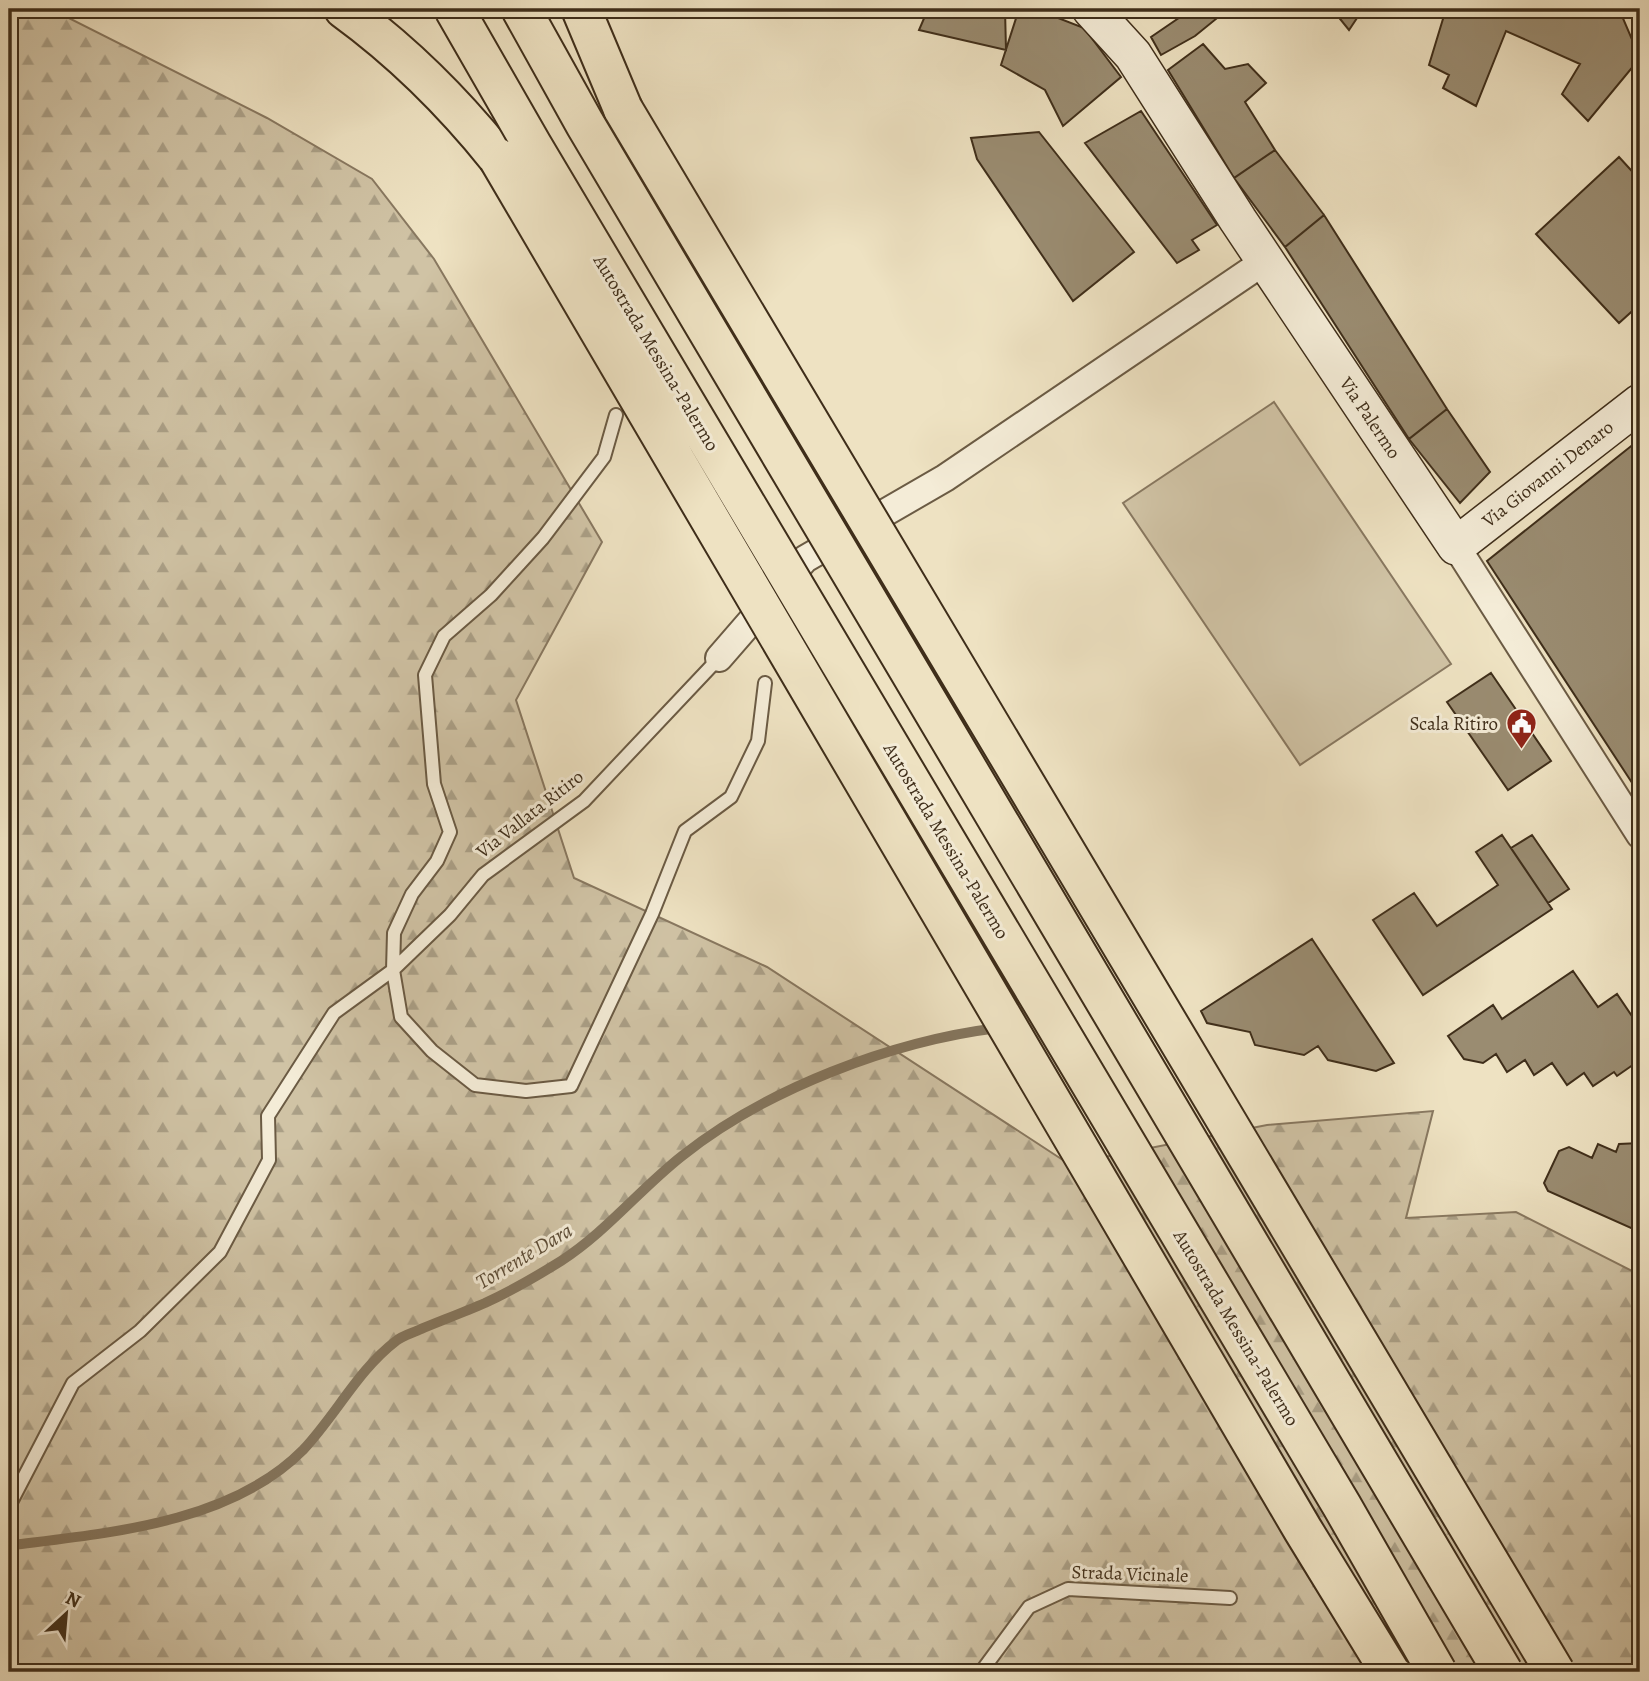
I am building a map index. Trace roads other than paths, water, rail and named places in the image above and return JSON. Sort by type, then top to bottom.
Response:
[{"type":"highway","points":[[344,9],[376,32],[428,78],[466,118],[498,158],[1303,1530],[1390,1672]]},
{"type":"highway","name":"Autostrada Messina-Palermo","points":[[454,9],[539,157],[1328,1482],[1437,1672]]},
{"type":"highway","points":[[521,9],[584,124],[1503,1672]]},
{"type":"highway","points":[[581,9],[623,109],[1555,1672]]},
{"type":"main road","name":"Via Palermo","points":[[1091,9],[1133,55],[1265,261],[1456,546]]},
{"type":"main road","name":"Via Giovanni Denaro","points":[[1456,546],[1640,403]]},
{"type":"street","points":[[719,658],[805,559],[945,478],[1265,261]]},
{"type":"street","name":"Via Palermo","points":[[1456,546],[1640,835]]},
{"type":"lane","points":[[616,415],[604,457],[543,537],[491,595],[444,636],[425,675],[434,784],[450,832],[437,861],[412,894],[394,933],[393,970],[401,1017],[432,1051],[475,1085],[526,1091],[571,1086],[652,914],[685,831],[731,797],[758,741],[765,683]]},
{"type":"lane","name":"Via Vallata Ritiro","points":[[9,1506],[73,1383],[140,1331],[220,1252],[269,1160],[268,1116],[334,1013],[393,970],[450,915],[484,875],[584,801],[719,658]]},
{"type":"lane","name":"Strada Vicinale","points":[[981,1672],[1029,1607],[1068,1589],[1230,1598]]},
{"type":"waterway","name":"Torrente Dara","points":[[13,1545],[128,1529],[205,1509],[241,1494],[274,1475],[303,1450],[370,1365],[396,1341],[495,1298],[561,1261],[593,1237],[682,1156],[715,1132],[791,1089],[832,1072],[916,1044],[998,1028]]},
{"type":"place","name":"Scala Ritiro","points":[[1521,751]]}]
